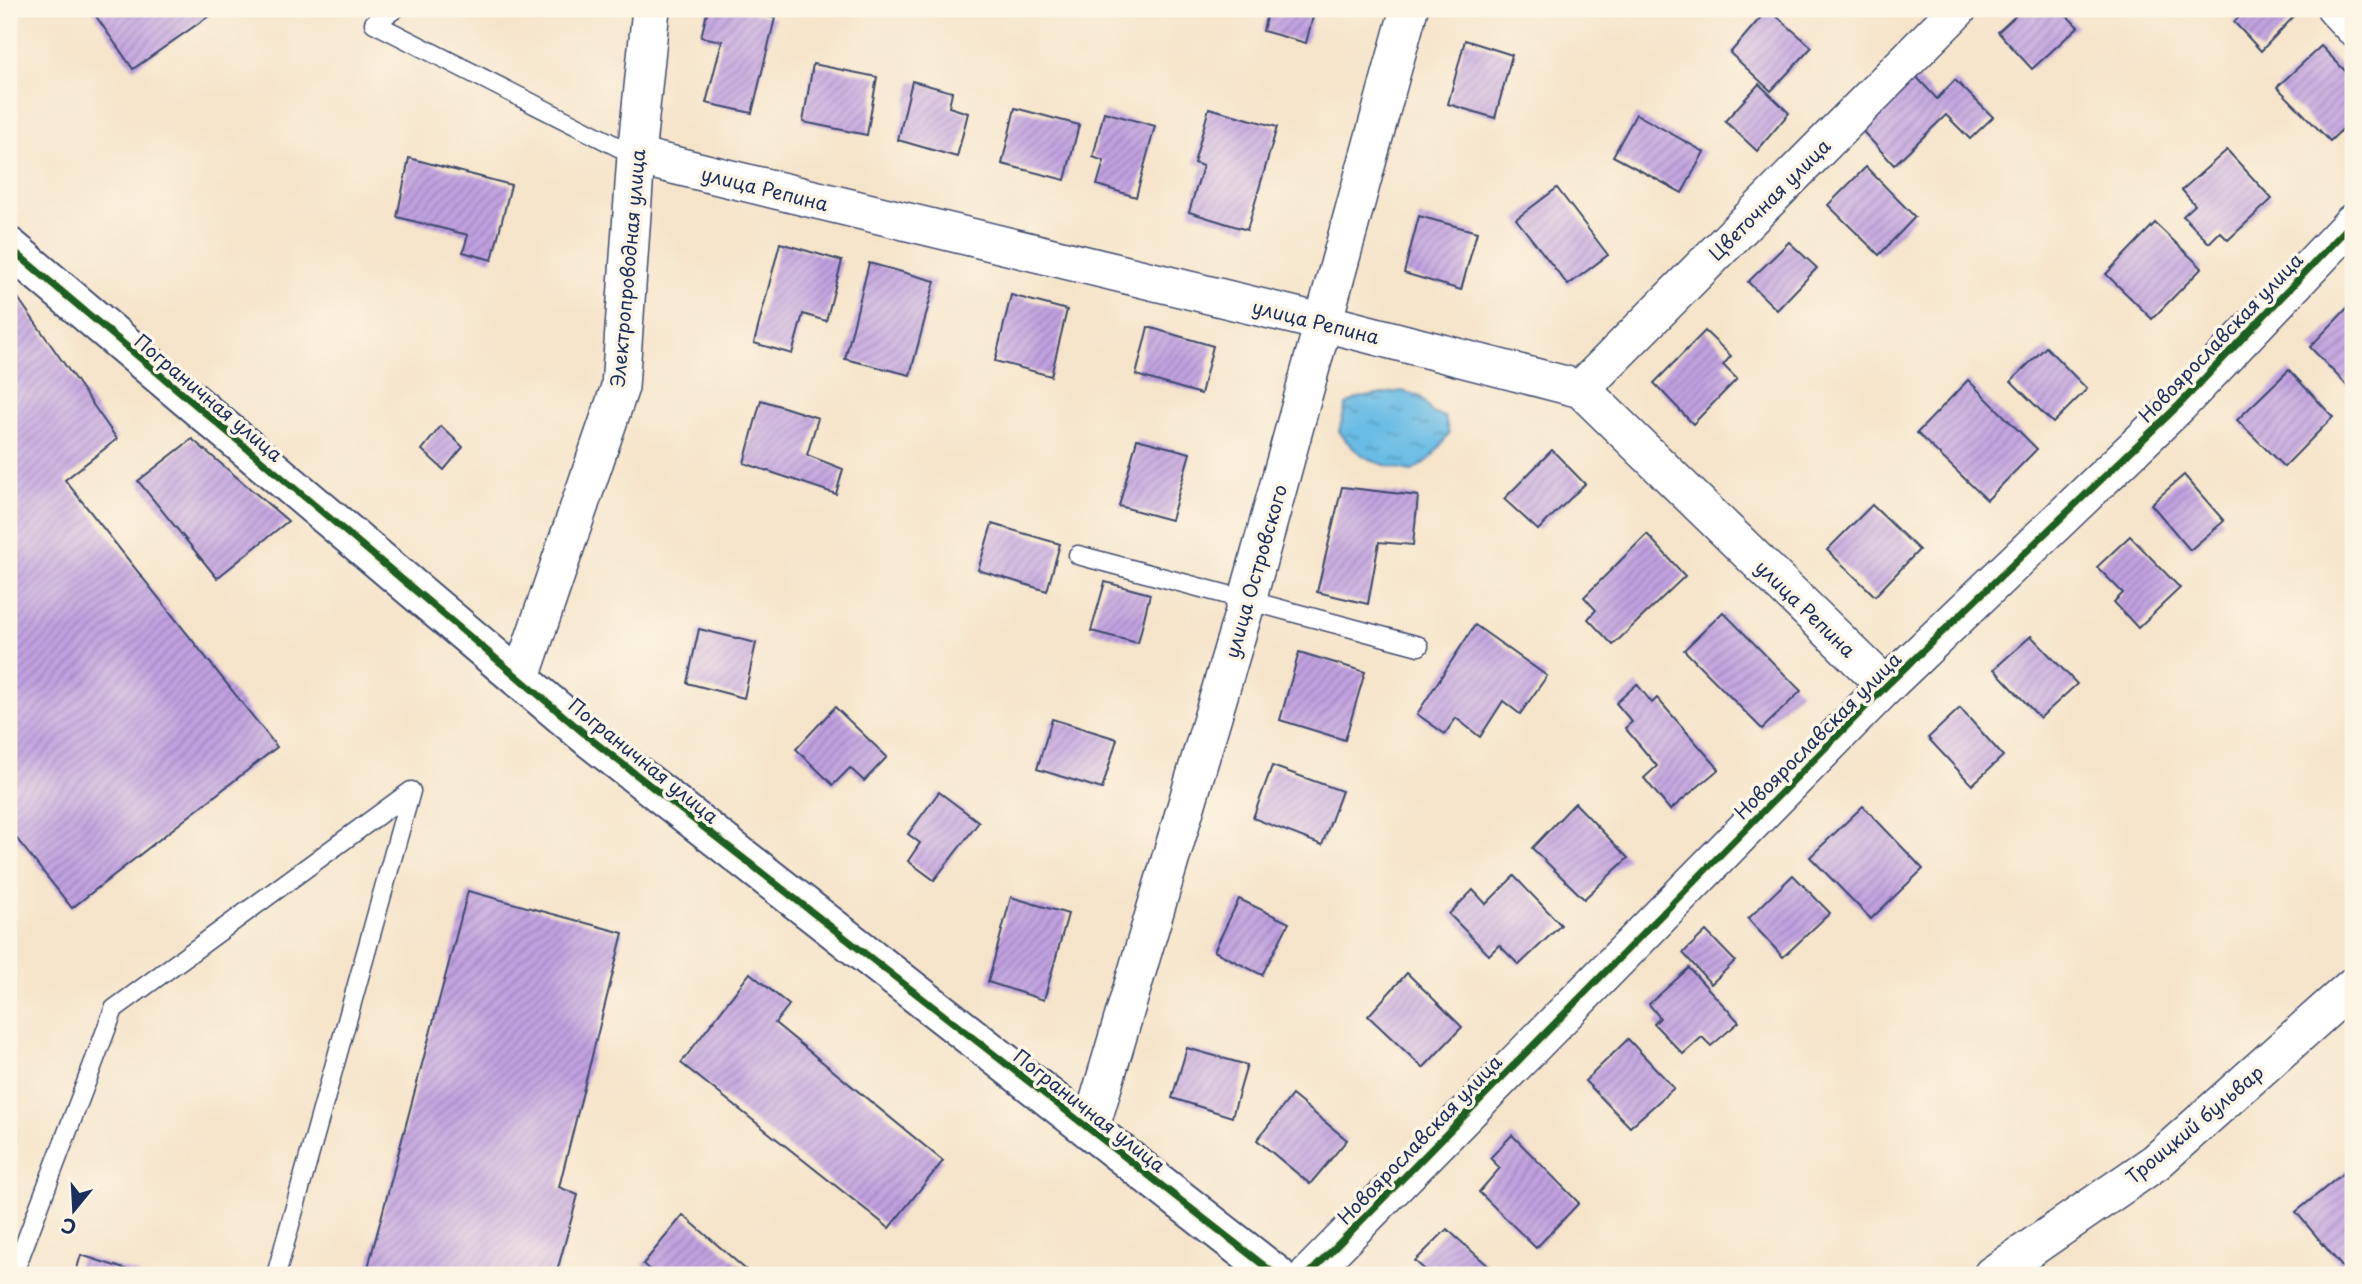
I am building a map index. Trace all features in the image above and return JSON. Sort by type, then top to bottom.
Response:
[{"type":"street","name":"Электропроводная улица","points":[[520,680],[620,387],[636,156],[651,9]]},
{"type":"street","name":"улица Островского","points":[[1090,1130],[1247,601],[1409,9]]},
{"type":"street","name":"Цветочная улица","points":[[1581,389],[1958,9]]},
{"type":"street","points":[[2336,9],[2353,27]]},
{"type":"street","name":"улица Репина","points":[[636,156],[1325,323],[1581,389],[1886,686]]},
{"type":"street","name":"Новоярославская улица","points":[[1308,1275],[1886,686],[2179,405],[2353,222]]},
{"type":"street","name":"Пограничная улица","points":[[9,247],[603,748],[1276,1275]]},
{"type":"street","name":"Троицкий бульвар","points":[[1992,1275],[2156,1162],[2353,986]]},
{"type":"lane","points":[[395,9],[374,23],[636,156]]},
{"type":"lane","points":[[1078,555],[1419,646]]},
{"type":"lane","points":[[13,1275],[114,1009],[411,791],[276,1275]]},
{"type":"water","points":[[1402,391],[1421,397],[1432,413],[1445,417],[1449,434],[1430,459],[1412,471],[1370,460],[1353,448],[1339,431],[1346,405],[1358,398]]},
{"type":"building","points":[[91,9],[219,9],[133,69]]},
{"type":"building","points":[[708,9],[737,9],[775,18],[752,113],[706,103],[722,41],[701,37]]},
{"type":"building","points":[[1268,9],[1315,9],[1306,43],[1263,31]]},
{"type":"building","points":[[1768,9],[1812,47],[1771,91],[1730,53]]},
{"type":"building","points":[[2023,9],[2060,9],[2078,27],[2032,69],[1998,32]]},
{"type":"building","points":[[2247,9],[2300,10],[2261,51],[2234,22]]},
{"type":"building","points":[[1465,40],[1512,55],[1495,118],[1448,104]]},
{"type":"building","points":[[2321,46],[2353,79],[2353,119],[2330,141],[2277,87]]},
{"type":"building","points":[[813,64],[877,77],[867,135],[803,122]]},
{"type":"building","points":[[1913,73],[1937,99],[1955,80],[1993,117],[1970,139],[1946,115],[1894,165],[1857,125]]},
{"type":"building","points":[[912,81],[952,92],[949,107],[968,113],[957,157],[898,140]]},
{"type":"building","points":[[1759,84],[1789,113],[1757,151],[1725,121]]},
{"type":"building","points":[[1015,108],[1079,125],[1065,180],[1002,164]]},
{"type":"building","points":[[1209,108],[1277,127],[1247,230],[1189,212],[1203,166],[1194,163]]},
{"type":"building","points":[[1104,112],[1155,126],[1136,197],[1097,185],[1104,161],[1093,157]]},
{"type":"building","points":[[1636,114],[1704,152],[1682,193],[1613,156]]},
{"type":"building","points":[[2227,150],[2272,199],[2228,240],[2220,232],[2209,243],[2183,216],[2195,205],[2182,190]]},
{"type":"building","points":[[409,158],[511,185],[492,260],[463,252],[468,235],[397,217]]},
{"type":"building","points":[[1866,167],[1915,217],[1879,255],[1828,205]]},
{"type":"building","points":[[1557,188],[1608,255],[1568,285],[1516,219]]},
{"type":"building","points":[[1419,216],[1477,232],[1461,290],[1404,273]]},
{"type":"building","points":[[2155,223],[2202,268],[2152,319],[2106,274]]},
{"type":"building","points":[[1789,242],[1817,268],[1777,310],[1748,282]]},
{"type":"building","points":[[780,243],[842,261],[826,321],[803,314],[792,354],[754,343]]},
{"type":"building","points":[[869,263],[935,281],[910,375],[845,359]]},
{"type":"building","points":[[11,288],[117,439],[65,480],[277,747],[72,908],[9,829]]},
{"type":"building","points":[[1011,295],[1067,310],[1051,376],[995,361]]},
{"type":"building","points":[[2353,304],[2353,392],[2310,347]]},
{"type":"building","points":[[1148,327],[1213,346],[1201,394],[1136,375]]},
{"type":"building","points":[[1705,331],[1731,356],[1723,365],[1737,379],[1693,424],[1654,383]]},
{"type":"building","points":[[2046,347],[2087,389],[2053,423],[2011,381]]},
{"type":"building","points":[[2289,370],[2333,417],[2284,467],[2237,420]]},
{"type":"building","points":[[1968,380],[2037,449],[1987,500],[1917,433]]},
{"type":"building","points":[[761,400],[818,418],[807,455],[843,469],[836,494],[744,463]]},
{"type":"building","points":[[441,426],[463,447],[444,470],[422,450]]},
{"type":"building","points":[[192,439],[288,521],[217,578],[138,481]]},
{"type":"building","points":[[1137,439],[1190,453],[1171,520],[1119,506]]},
{"type":"building","points":[[1552,450],[1585,484],[1538,530],[1504,499]]},
{"type":"building","points":[[2184,475],[2224,521],[2190,550],[2151,504]]},
{"type":"building","points":[[1342,487],[1418,496],[1413,545],[1379,542],[1368,604],[1317,592]]},
{"type":"building","points":[[1872,505],[1919,550],[1875,596],[1827,550]]},
{"type":"building","points":[[992,524],[1060,544],[1047,591],[978,570]]},
{"type":"building","points":[[1647,534],[1685,576],[1613,645],[1588,619],[1596,610],[1584,597]]},
{"type":"building","points":[[2130,536],[2180,588],[2138,628],[2114,602],[2123,593],[2097,567]]},
{"type":"building","points":[[1105,582],[1150,594],[1138,643],[1091,631]]},
{"type":"building","points":[[1723,612],[1801,691],[1762,729],[1684,650]]},
{"type":"building","points":[[1475,625],[1547,676],[1520,714],[1503,701],[1480,737],[1456,718],[1445,734],[1417,714]]},
{"type":"building","points":[[699,629],[756,643],[744,698],[687,683]]},
{"type":"building","points":[[2031,636],[2077,684],[2040,718],[1994,669]]},
{"type":"building","points":[[1299,652],[1365,672],[1345,740],[1280,720]]},
{"type":"building","points":[[1637,684],[1652,703],[1657,698],[1719,769],[1670,810],[1644,778],[1657,766],[1625,728],[1632,722],[1616,703]]},
{"type":"building","points":[[835,707],[887,757],[864,781],[850,768],[833,785],[796,749]]},
{"type":"building","points":[[1960,708],[2003,756],[1972,785],[1928,738]]},
{"type":"building","points":[[1052,719],[1117,739],[1102,789],[1037,769]]},
{"type":"building","points":[[1272,766],[1342,791],[1322,845],[1253,818]]},
{"type":"building","points":[[939,792],[979,822],[934,880],[908,861],[920,843],[908,834]]},
{"type":"building","points":[[1575,803],[1628,858],[1584,899],[1532,848]]},
{"type":"building","points":[[1863,806],[1923,869],[1871,919],[1810,857]]},
{"type":"building","points":[[1793,875],[1830,913],[1783,957],[1748,919]]},
{"type":"building","points":[[1514,876],[1561,925],[1519,965],[1499,945],[1489,955],[1449,914],[1473,890],[1486,904]]},
{"type":"building","points":[[468,891],[623,933],[559,1187],[578,1195],[556,1275],[366,1275]]},
{"type":"building","points":[[1011,897],[1068,914],[1044,1000],[988,982]]},
{"type":"building","points":[[1239,899],[1289,923],[1262,975],[1214,951]]},
{"type":"building","points":[[1706,931],[1735,961],[1711,984],[1683,953]]},
{"type":"building","points":[[1689,968],[1739,1022],[1711,1046],[1702,1037],[1683,1054],[1654,1024],[1660,1018],[1649,1004]]},
{"type":"building","points":[[750,973],[789,1005],[775,1023],[943,1161],[889,1228],[681,1063]]},
{"type":"building","points":[[1407,973],[1462,1027],[1423,1068],[1368,1016]]},
{"type":"building","points":[[1628,1039],[1674,1088],[1630,1127],[1585,1081]]},
{"type":"building","points":[[1187,1048],[1247,1065],[1232,1117],[1172,1098]]},
{"type":"building","points":[[1292,1095],[1347,1140],[1310,1184],[1257,1140]]},
{"type":"building","points":[[1512,1135],[1579,1203],[1536,1248],[1479,1192],[1500,1168],[1490,1158]]},
{"type":"building","points":[[2353,1165],[2353,1260],[2343,1268],[2296,1212]]},
{"type":"building","points":[[683,1215],[752,1275],[655,1275],[643,1264]]},
{"type":"building","points":[[1447,1229],[1493,1270],[1488,1275],[1431,1275],[1415,1261]]},
{"type":"building","points":[[81,1255],[143,1275],[75,1275]]},
{"type":"cycle path","points":[[1308,1275],[1886,686],[2179,405],[2353,222]]},
{"type":"cycle path","points":[[9,247],[592,740],[1276,1275]]}]
